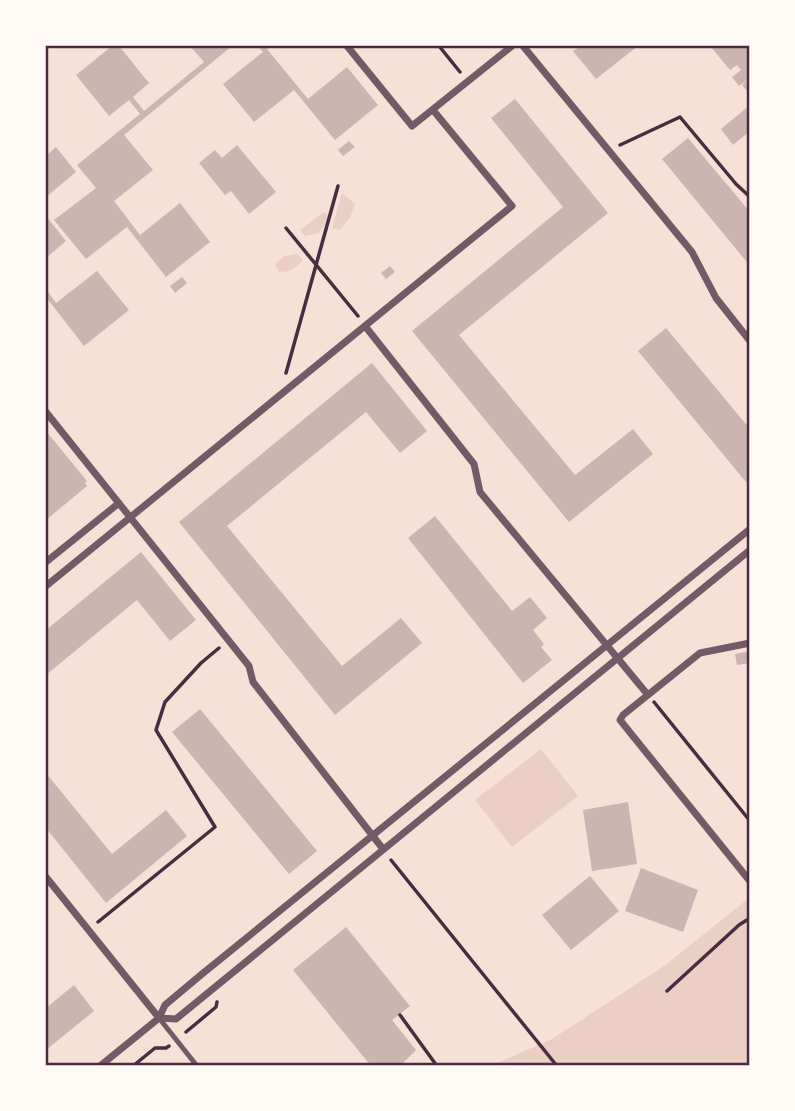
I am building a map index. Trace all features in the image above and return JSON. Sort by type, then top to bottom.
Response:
[{"type":"street","points":[[347,46],[412,126],[512,46]]},
{"type":"street","points":[[523,46],[692,252],[716,298],[750,341]]},
{"type":"street","points":[[46,586],[512,206],[433,110]]},
{"type":"street","points":[[365,326],[474,464],[480,492],[648,695]]},
{"type":"street","points":[[46,412],[249,666],[253,682],[383,849]]},
{"type":"street","points":[[46,562],[119,503]]},
{"type":"street","points":[[100,1066],[159,1018],[165,1005],[750,529]]},
{"type":"street","points":[[46,877],[159,1018],[176,1019],[750,550]]},
{"type":"street","points":[[749,880],[620,720],[700,653],[750,643]]},
{"type":"lane","points":[[159,1018],[197,1066]]},
{"type":"path","points":[[439,46],[468,81]]},
{"type":"path","points":[[610,152],[680,117],[750,197]]},
{"type":"path","points":[[280,396],[338,186]]},
{"type":"path","points":[[286,228],[365,326]]},
{"type":"path","points":[[88,930],[215,827],[156,730],[165,702],[201,663],[228,640]]},
{"type":"path","points":[[648,695],[750,821]]},
{"type":"path","points":[[383,849],[557,1066]]},
{"type":"path","points":[[667,992],[739,925],[750,919]]},
{"type":"path","points":[[400,1015],[437,1066]]},
{"type":"path","points":[[132,1066],[155,1048]]},
{"type":"shaded area","points":[[342,193],[355,204],[350,218],[340,230],[332,228]]},
{"type":"shaded area","points":[[324,212],[328,214],[326,223],[319,233],[305,236],[300,230]]},
{"type":"shaded area","points":[[298,254],[303,261],[290,271],[279,272],[275,264],[284,256]]},
{"type":"shaded area","points":[[541,749],[578,796],[512,847],[475,800]]},
{"type":"shaded area","points":[[749,898],[749,1065],[490,1066],[552,1039],[664,966]]},
{"type":"building","points":[[112,46],[119,46],[149,83],[133,97],[144,111],[204,62],[190,46],[232,46],[124,135],[153,170],[114,201],[140,235],[180,203],[210,242],[166,277],[127,227],[86,259],[54,220],[96,188],[77,165],[140,114],[129,100],[109,116],[76,75]]},
{"type":"building","points":[[258,46],[271,46],[267,49],[308,99],[347,67],[378,105],[335,140],[294,90],[254,122],[223,84],[263,52]]},
{"type":"building","points":[[581,46],[638,46],[596,79],[573,51]]},
{"type":"building","points":[[750,46],[750,94],[742,85],[748,79],[739,86],[732,77],[741,70],[737,65],[730,70],[711,47]]},
{"type":"building","points":[[515,99],[608,213],[459,335],[575,475],[633,429],[653,454],[569,522],[412,331],[563,207],[491,118]]},
{"type":"building","points":[[750,105],[750,131],[733,145],[721,129]]},
{"type":"building","points":[[688,138],[750,212],[750,266],[662,159]]},
{"type":"building","points":[[349,141],[355,147],[343,156],[338,150]]},
{"type":"building","points":[[237,145],[276,192],[249,214],[231,191],[225,195],[199,163],[215,150],[222,158]]},
{"type":"building","points":[[56,147],[76,172],[46,197],[46,156]]},
{"type":"building","points":[[46,216],[66,241],[46,258]]},
{"type":"building","points":[[390,266],[395,272],[386,279],[381,273]]},
{"type":"building","points":[[97,271],[129,310],[84,346],[46,297],[46,289],[56,303]]},
{"type":"building","points":[[182,277],[187,283],[175,293],[170,286]]},
{"type":"building","points":[[666,328],[750,429],[750,487],[638,351]]},
{"type":"building","points":[[372,363],[427,431],[400,453],[366,412],[227,526],[342,666],[401,618],[422,643],[335,715],[179,522]]},
{"type":"building","points":[[46,431],[87,481],[87,486],[46,520]]},
{"type":"building","points":[[435,516],[512,611],[530,597],[547,618],[533,630],[544,644],[541,647],[552,660],[523,683],[408,538]]},
{"type":"building","points":[[141,552],[196,620],[170,641],[137,600],[46,675],[46,630]]},
{"type":"building","points":[[750,651],[750,663],[737,665],[735,654]]},
{"type":"building","points":[[200,709],[317,851],[289,874],[172,732]]},
{"type":"building","points":[[46,773],[112,854],[166,810],[187,836],[106,903],[46,828]]},
{"type":"building","points":[[628,802],[637,864],[592,871],[583,810]]},
{"type":"building","points":[[641,868],[698,890],[683,932],[625,911]]},
{"type":"building","points":[[590,876],[619,911],[571,950],[542,915]]},
{"type":"building","points":[[346,927],[410,1006],[392,1020],[416,1050],[400,1066],[371,1066],[293,970]]},
{"type":"building","points":[[74,985],[94,1011],[46,1050],[46,1008]]}]
